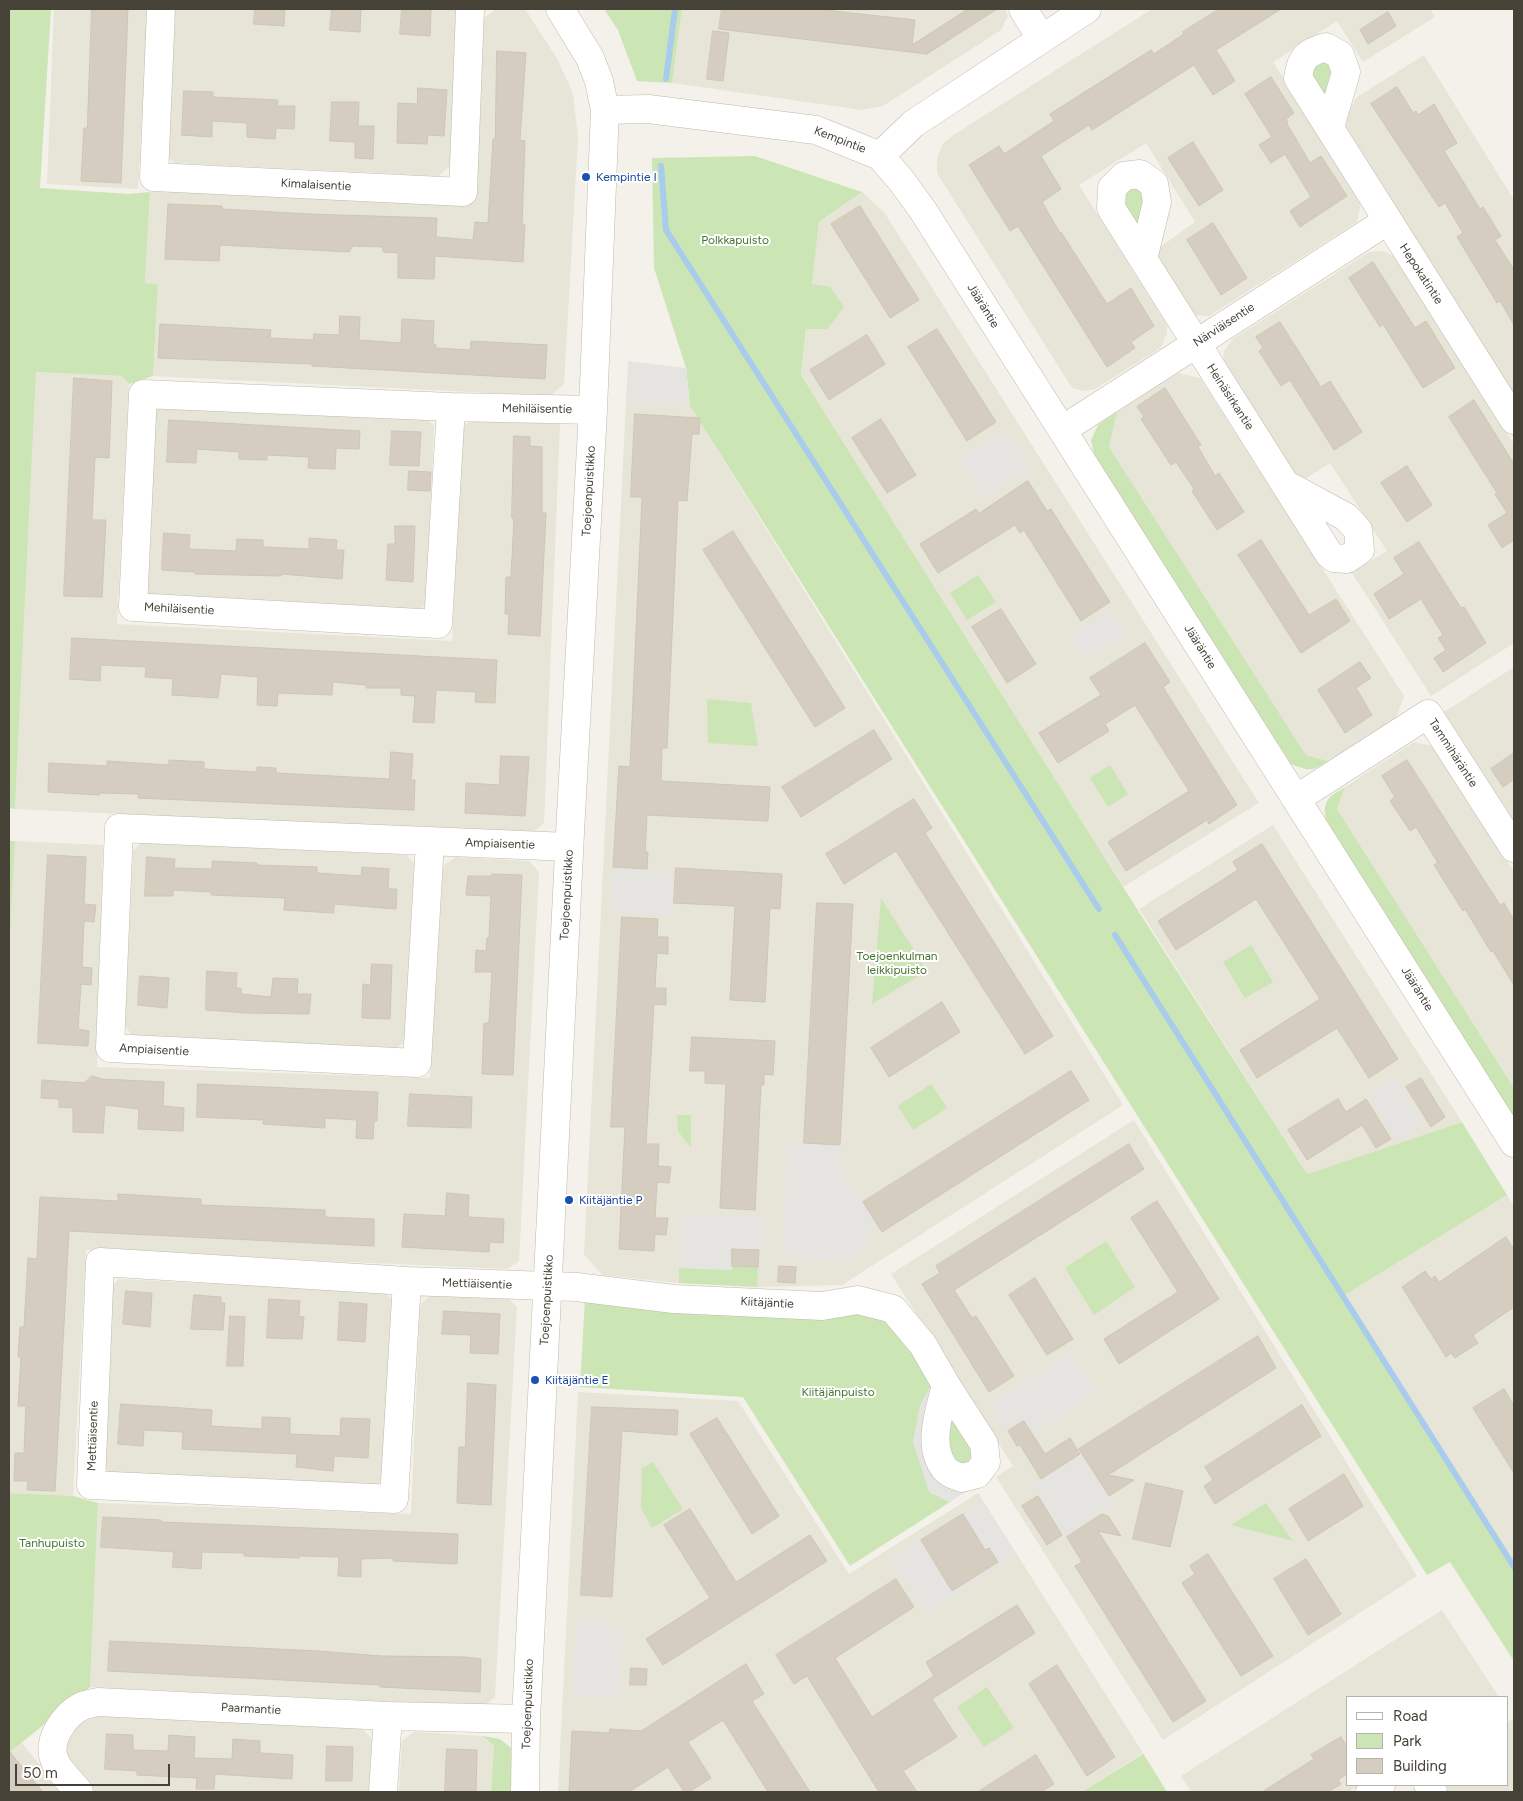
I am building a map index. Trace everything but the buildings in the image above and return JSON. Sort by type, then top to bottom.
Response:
[{"type":"street","name":"Kimalaisentie","points":[[161,9],[154,177],[463,192],[470,9]]},
{"type":"street","name":"Toejoenpuistikko","points":[[526,1792],[526,1719],[594,410],[605,110],[599,81],[590,58],[560,9]]},
{"type":"street","points":[[1023,9],[1041,38]]},
{"type":"street","name":"Kempintie","points":[[605,110],[648,109],[816,130],[880,156],[913,124],[1087,9]]},
{"type":"street","name":"Hepokatintie","points":[[1330,127],[1387,221],[1514,420]]},
{"type":"street","name":"Jääräntie","points":[[880,156],[922,209],[1514,1143]]},
{"type":"street","name":"Närviäisentie","points":[[1062,430],[1387,221]]},
{"type":"street","name":"Heinäsirkantie","points":[[1143,259],[1195,344],[1286,484]]},
{"type":"street","name":"Mehiläisentie","points":[[450,408],[438,624],[133,606],[143,394],[450,408],[594,410]]},
{"type":"street","name":"Tammihäräntie","points":[[1296,799],[1428,714],[1514,848]]},
{"type":"street","name":"Ampiaisentie","points":[[430,842],[417,1063],[110,1048],[119,828],[570,847]]},
{"type":"street","name":"Mettiäisentie","points":[[407,1281],[394,1499],[91,1485],[100,1262],[407,1281],[547,1287]]},
{"type":"street","name":"Kiitäjäntie","points":[[547,1287],[576,1287],[674,1298],[822,1306],[858,1300],[893,1308],[922,1345],[946,1385]]},
{"type":"street","name":"Paarmantie","points":[[79,1792],[55,1762],[52,1745],[59,1728],[70,1716],[83,1706],[98,1702],[388,1716],[526,1719]]},
{"type":"street","points":[[384,1792],[388,1716]]},
{"type":"shaded area","points":[[54,9],[148,9],[138,189],[47,184]]},
{"type":"shaded area","points":[[173,9],[456,9],[450,166],[439,176],[174,163],[166,154]]},
{"type":"shaded area","points":[[497,9],[525,9],[558,60],[573,94],[578,137],[564,384],[550,396],[153,376],[158,284],[145,283],[150,192],[162,185],[475,202],[484,18]]},
{"type":"shaded area","points":[[682,9],[1005,9],[1008,16],[1001,30],[883,106],[862,110],[672,83]]},
{"type":"shaded area","points":[[1152,9],[1430,9],[1435,17],[1363,62],[1337,21],[1273,62],[1361,202],[1357,222],[1209,316],[1193,315],[1157,258],[1159,248],[1195,222],[1146,143],[1079,185],[1167,325],[1167,333],[1161,347],[1095,389],[1084,391],[1072,388],[937,173],[937,158],[942,145],[952,136]]},
{"type":"shaded area","points":[[1424,55],[1514,200],[1514,395],[1346,127],[1348,112],[1357,97]]},
{"type":"shaded area","points":[[862,192],[884,212],[1259,803],[1123,887],[801,375],[819,222]]},
{"type":"shaded area","points":[[1383,251],[1393,256],[1401,266],[1514,444],[1514,643],[1431,696],[1352,573],[1387,551],[1330,463],[1299,483],[1223,362],[1224,351],[1233,339],[1369,252]]},
{"type":"shaded area","points":[[628,361],[686,368],[690,406],[626,401]]},
{"type":"shaded area","points":[[36,372],[122,376],[129,384],[117,624],[452,641],[463,427],[472,419],[560,424],[544,823],[533,833],[15,809]]},
{"type":"shaded area","points":[[1178,373],[1200,378],[1404,696],[1395,720],[1328,761],[1306,755],[1109,447],[1117,412]]},
{"type":"shaded area","points":[[626,401],[690,406],[1123,1105],[842,1285],[757,1287],[679,1283],[603,1275],[584,1255]]},
{"type":"shaded area","points":[[162,405],[426,418],[434,426],[426,605],[415,612],[153,599],[145,589],[153,414]]},
{"type":"shaded area","points":[[1007,430],[1031,469],[982,498],[958,459]]},
{"type":"shaded area","points":[[1111,609],[1126,635],[1084,659],[1069,634]]},
{"type":"shaded area","points":[[1514,667],[1514,824],[1444,712]]},
{"type":"shaded area","points":[[1414,742],[1435,747],[1514,872],[1514,1088],[1337,809],[1345,787]]},
{"type":"shaded area","points":[[1273,825],[1462,1122],[1307,1174],[1139,909]]},
{"type":"shaded area","points":[[15,841],[103,845],[97,1067],[430,1078],[443,866],[456,857],[529,861],[539,872],[519,1261],[507,1269],[86,1250],[73,1496],[9,1493],[9,958]]},
{"type":"shaded area","points":[[141,842],[406,855],[414,863],[406,1041],[395,1049],[132,1036],[125,1025],[133,851]]},
{"type":"shaded area","points":[[613,867],[675,871],[673,916],[610,912]]},
{"type":"shaded area","points":[[1395,1076],[1425,1125],[1397,1142],[1368,1092]]},
{"type":"shaded area","points":[[1134,1120],[1417,1576],[1163,1740],[996,1477],[1013,1466],[891,1274]]},
{"type":"shaded area","points":[[787,1142],[840,1145],[839,1165],[877,1225],[863,1234],[870,1246],[846,1261],[782,1257]]},
{"type":"shaded area","points":[[1507,1195],[1514,1206],[1514,1563],[1345,1295]]},
{"type":"shaded area","points":[[681,1214],[766,1217],[765,1250],[733,1250],[732,1270],[679,1268]]},
{"type":"shaded area","points":[[119,1279],[384,1292],[393,1300],[384,1479],[373,1487],[110,1474],[102,1463],[111,1288]]},
{"type":"shaded area","points":[[433,1293],[506,1296],[517,1307],[495,1697],[484,1706],[90,1687],[98,1503],[411,1514],[420,1305]]},
{"type":"shaded area","points":[[1072,1352],[1098,1392],[1032,1434],[1023,1421],[1005,1433],[987,1405]]},
{"type":"shaded area","points":[[934,1380],[933,1418],[958,1484],[965,1492],[950,1502],[929,1492],[913,1442],[920,1405]]},
{"type":"shaded area","points":[[578,1392],[738,1401],[849,1574],[978,1493],[1143,1753],[1082,1792],[558,1792]]},
{"type":"shaded area","points":[[1081,1455],[1113,1504],[1064,1536],[1032,1486]]},
{"type":"shaded area","points":[[983,1501],[1017,1555],[925,1613],[890,1560]]},
{"type":"shaded area","points":[[1442,1610],[1498,1696],[1346,1696],[1346,1786],[1358,1786],[1348,1792],[1191,1792],[1181,1776]]},
{"type":"shaded area","points":[[577,1618],[610,1620],[609,1627],[624,1629],[618,1699],[572,1695]]},
{"type":"shaded area","points":[[98,1714],[361,1728],[372,1739],[369,1792],[95,1792],[62,1751],[63,1743],[80,1725]]},
{"type":"shaded area","points":[[1514,1718],[1514,1792],[1440,1792],[1436,1786],[1508,1786],[1508,1722]]},
{"type":"shaded area","points":[[414,1732],[483,1736],[494,1746],[491,1792],[399,1792],[402,1741]]},
{"type":"shaded area","points":[[22,1743],[62,1792],[9,1792],[9,1753]]},
{"type":"green space","points":[[9,9],[51,9],[40,188],[128,194],[150,192],[145,283],[158,284],[153,376],[129,384],[122,376],[36,372],[15,809],[9,808]]},
{"type":"green space","points":[[604,9],[682,9],[672,83],[637,81],[618,30]]},
{"type":"green space","points":[[1311,60],[1336,61],[1328,109],[1308,84]]},
{"type":"green space","name":"Polkkapuisto","points":[[755,156],[862,192],[819,222],[812,284],[830,287],[844,307],[827,329],[806,329],[801,375],[1123,887],[1307,1174],[1462,1122],[1507,1195],[1345,1295],[1514,1570],[1514,1661],[1450,1562],[1427,1575],[690,406],[686,368],[654,268],[652,158]]},
{"type":"green space","points":[[1135,185],[1147,197],[1140,232],[1118,196]]},
{"type":"green space","points":[[1117,412],[1109,447],[1306,755],[1328,761],[1323,765],[1310,769],[1291,764],[1095,458],[1091,440],[1098,425]]},
{"type":"green space","points":[[978,575],[996,602],[967,620],[950,593]]},
{"type":"green space","points":[[707,699],[751,703],[758,746],[708,743]]},
{"type":"green space","points":[[1110,765],[1128,794],[1108,807],[1090,778]]},
{"type":"green space","points":[[1345,787],[1337,809],[1514,1088],[1514,1118],[1326,820],[1326,803]]},
{"type":"green space","points":[[9,841],[15,841],[9,958]]},
{"type":"green space","name":"Toejoenkulman leikkipuisto","points":[[881,898],[927,971],[872,1004]]},
{"type":"green space","points":[[1251,945],[1273,982],[1245,998],[1223,962]]},
{"type":"green space","points":[[931,1084],[947,1108],[913,1130],[898,1106]]},
{"type":"green space","points":[[677,1115],[691,1115],[691,1148],[678,1131]]},
{"type":"green space","points":[[1106,1241],[1135,1287],[1094,1315],[1065,1268]]},
{"type":"green space","points":[[732,1266],[758,1267],[757,1287],[679,1283],[679,1268],[731,1270]]},
{"type":"green space","name":"Kiitäjänpuisto","points":[[585,1299],[854,1310],[888,1318],[934,1380],[929,1492],[950,1502],[850,1566],[743,1397],[580,1387]]},
{"type":"green space","points":[[955,1418],[974,1447],[971,1462],[965,1466],[947,1456],[949,1420]]},
{"type":"green space","points":[[653,1462],[683,1509],[652,1528],[641,1508],[642,1468]]},
{"type":"green space","name":"Tanhupuisto","points":[[9,1493],[73,1496],[98,1503],[90,1687],[9,1753]]},
{"type":"green space","points":[[1266,1503],[1293,1541],[1231,1525]]},
{"type":"green space","points":[[987,1687],[1014,1728],[984,1747],[957,1707]]},
{"type":"green space","points":[[483,1736],[500,1739],[511,1748],[512,1792],[491,1792],[494,1746]]},
{"type":"green space","points":[[1143,1754],[1167,1792],[1082,1792]]},
{"type":"waterway","points":[[666,79],[675,9]]},
{"type":"waterway","points":[[661,166],[666,230],[1099,909]]},
{"type":"waterway","points":[[1115,935],[1514,1567]]},
{"type":"place","name":"Kempintie I","points":[[586,177]]},
{"type":"place","name":"Kiitäjäntie P","points":[[569,1200]]},
{"type":"place","name":"Kiitäjäntie E","points":[[535,1380]]}]
